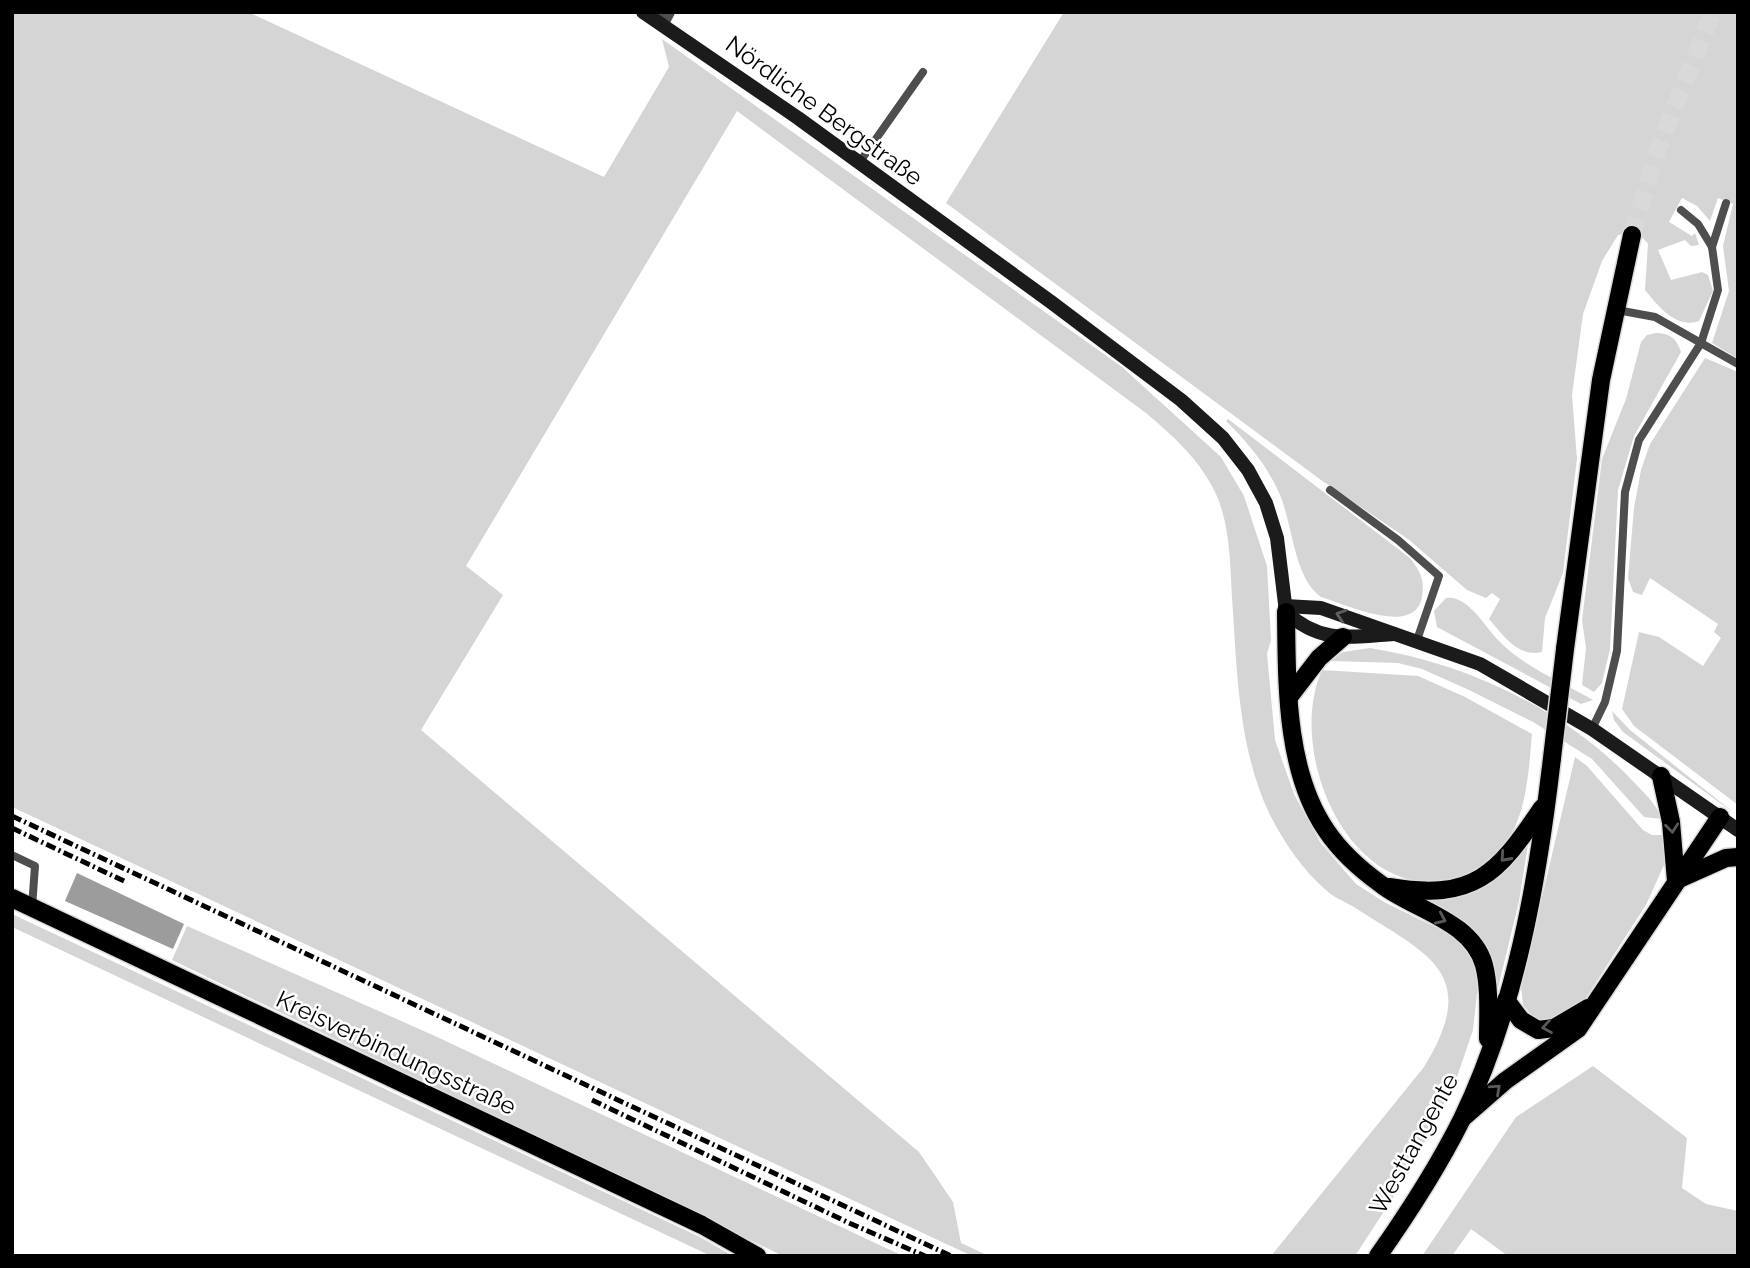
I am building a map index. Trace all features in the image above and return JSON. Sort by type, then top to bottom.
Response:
[{"type":"main road","name":"Nördliche Bergstraße","points":[[643,12],[665,17],[1181,400],[1223,438],[1248,470],[1266,503],[1277,538],[1286,609]]},
{"type":"main road","name":"Westtangente","points":[[1378,1256],[1420,1195],[1462,1119],[1489,1054],[1507,1000],[1530,903],[1552,758],[1599,394],[1614,309],[1632,235]]},
{"type":"main road","points":[[1286,609],[1321,608],[1480,664],[1592,729],[1738,830]]},
{"type":"main road","points":[[1286,609],[1313,632],[1343,638],[1394,634]]},
{"type":"main road","points":[[1286,609],[1289,697],[1294,740],[1305,786],[1325,829],[1350,859],[1382,885],[1420,910],[1453,924],[1472,941],[1484,964],[1489,1054]]},
{"type":"main road","points":[[1289,697],[1319,658],[1343,638]]},
{"type":"main road","points":[[1661,776],[1671,822],[1676,881]]},
{"type":"main road","points":[[1382,885],[1420,892],[1447,891],[1473,884],[1500,864],[1545,803]]},
{"type":"main road","points":[[1462,1119],[1505,1081],[1568,1038],[1583,1022],[1720,817]]},
{"type":"main road","points":[[1676,881],[1726,858],[1738,858]]},
{"type":"main road","name":"Kreisverbindungsstraße","points":[[12,898],[702,1225],[757,1256]]},
{"type":"main road","points":[[1507,1000],[1521,1020],[1538,1030],[1554,1028],[1593,1004]]},
{"type":"lane","points":[[859,163],[923,72]]},
{"type":"lane","points":[[1709,252],[1726,203]]},
{"type":"lane","points":[[1592,729],[1605,702],[1617,650],[1625,492],[1639,440],[1701,343],[1718,290],[1699,224],[1681,210]]},
{"type":"lane","points":[[1614,309],[1655,317],[1738,364]]},
{"type":"lane","points":[[1330,490],[1398,540],[1439,576],[1417,640]]},
{"type":"lane","points":[[12,855],[35,866],[32,907]]},
{"type":"shaded area","points":[[12,12],[248,12],[604,177],[669,67],[662,39],[1122,367],[1221,457],[1244,496],[1267,566],[1271,640],[1267,654],[1275,740],[1294,794],[1320,842],[1356,884],[1384,902],[1452,935],[1468,951],[1479,975],[1473,1030],[1457,1077],[1409,1173],[1355,1256],[1271,1256],[1424,1067],[1441,1035],[1448,1009],[1447,987],[1438,969],[1424,954],[1381,924],[1333,896],[1318,883],[1295,856],[1270,815],[1259,790],[1245,736],[1238,680],[1228,541],[1223,513],[1213,488],[1192,456],[1146,413],[737,111],[466,566],[503,595],[421,730],[919,1152],[953,1202],[961,1243],[989,1256],[972,1256],[12,807]]},
{"type":"shaded area","points":[[1064,12],[1738,12],[1738,359],[1712,343],[1729,291],[1723,246],[1733,204],[1718,198],[1710,221],[1697,206],[1682,198],[1669,222],[1692,236],[1695,233],[1699,245],[1691,246],[1685,240],[1658,250],[1671,280],[1702,272],[1708,275],[1713,291],[1699,321],[1691,323],[1675,319],[1656,303],[1645,290],[1648,244],[1634,235],[1618,235],[1602,261],[1583,314],[1572,395],[1577,459],[1563,573],[1545,618],[1542,652],[1526,652],[1518,648],[1489,619],[1500,599],[1492,593],[1486,598],[1467,590],[1408,539],[1321,480],[946,203]]},
{"type":"shaded area","points":[[1656,333],[1672,338],[1681,352],[1634,436],[1618,490],[1610,649],[1602,683],[1594,692],[1582,685],[1586,648],[1582,620],[1602,459],[1626,399],[1641,342],[1647,335]]},
{"type":"shaded area","points":[[1705,358],[1738,372],[1738,805],[1634,726],[1622,709],[1639,632],[1659,637],[1703,666],[1721,638],[1714,632],[1718,624],[1650,578],[1642,595],[1633,592],[1628,578],[1634,508],[1641,470],[1650,444]]},
{"type":"shaded area","points":[[1228,419],[1410,558],[1422,581],[1422,597],[1417,609],[1407,615],[1379,615],[1321,597],[1312,588],[1300,565],[1275,484],[1257,455],[1226,421]]},
{"type":"shaded area","points":[[1446,598],[1462,601],[1476,613],[1499,641],[1520,659],[1593,700],[1581,704],[1437,627],[1434,611]]},
{"type":"shaded area","points":[[1370,648],[1440,664],[1508,691],[1540,708],[1571,728],[1626,774],[1655,806],[1662,819],[1644,817],[1592,759],[1533,722],[1469,690],[1422,669],[1398,663],[1331,661],[1343,652]]},
{"type":"shaded area","points":[[1322,670],[1418,676],[1465,697],[1532,734],[1520,815],[1509,838],[1479,869],[1455,879],[1418,881],[1385,869],[1357,846],[1335,815],[1320,779],[1312,741],[1313,704]]},
{"type":"shaded area","points":[[1612,711],[1630,730],[1738,816],[1623,732],[1614,720]]},
{"type":"shaded area","points":[[1575,757],[1587,766],[1643,830],[1652,835],[1667,835],[1664,865],[1646,905],[1584,1001],[1563,1017],[1546,1022],[1533,1017],[1523,1005],[1521,986]]},
{"type":"shaded area","points":[[1529,838],[1519,901],[1493,1009],[1481,941],[1458,918],[1412,898],[1449,897],[1480,886],[1506,867]]},
{"type":"shaded area","points":[[77,873],[184,924],[173,949],[65,901]]},
{"type":"shaded area","points":[[12,914],[700,1237],[733,1256],[711,1256],[12,927]]},
{"type":"shaded area","points":[[187,926],[435,1036],[903,1256],[783,1256],[172,960]]},
{"type":"shaded area","points":[[1593,1066],[1687,1138],[1682,1188],[1706,1204],[1738,1211],[1738,1256],[1508,1256],[1471,1229],[1452,1256],[1422,1256],[1516,1117]]},
{"type":"tunnel","points":[[1632,235],[1658,148],[1713,12]]},
{"type":"railway","points":[[12,816],[951,1256]]},
{"type":"railway","points":[[12,828],[126,882]]},
{"type":"railway","points":[[592,1100],[847,1222],[925,1256]]}]
